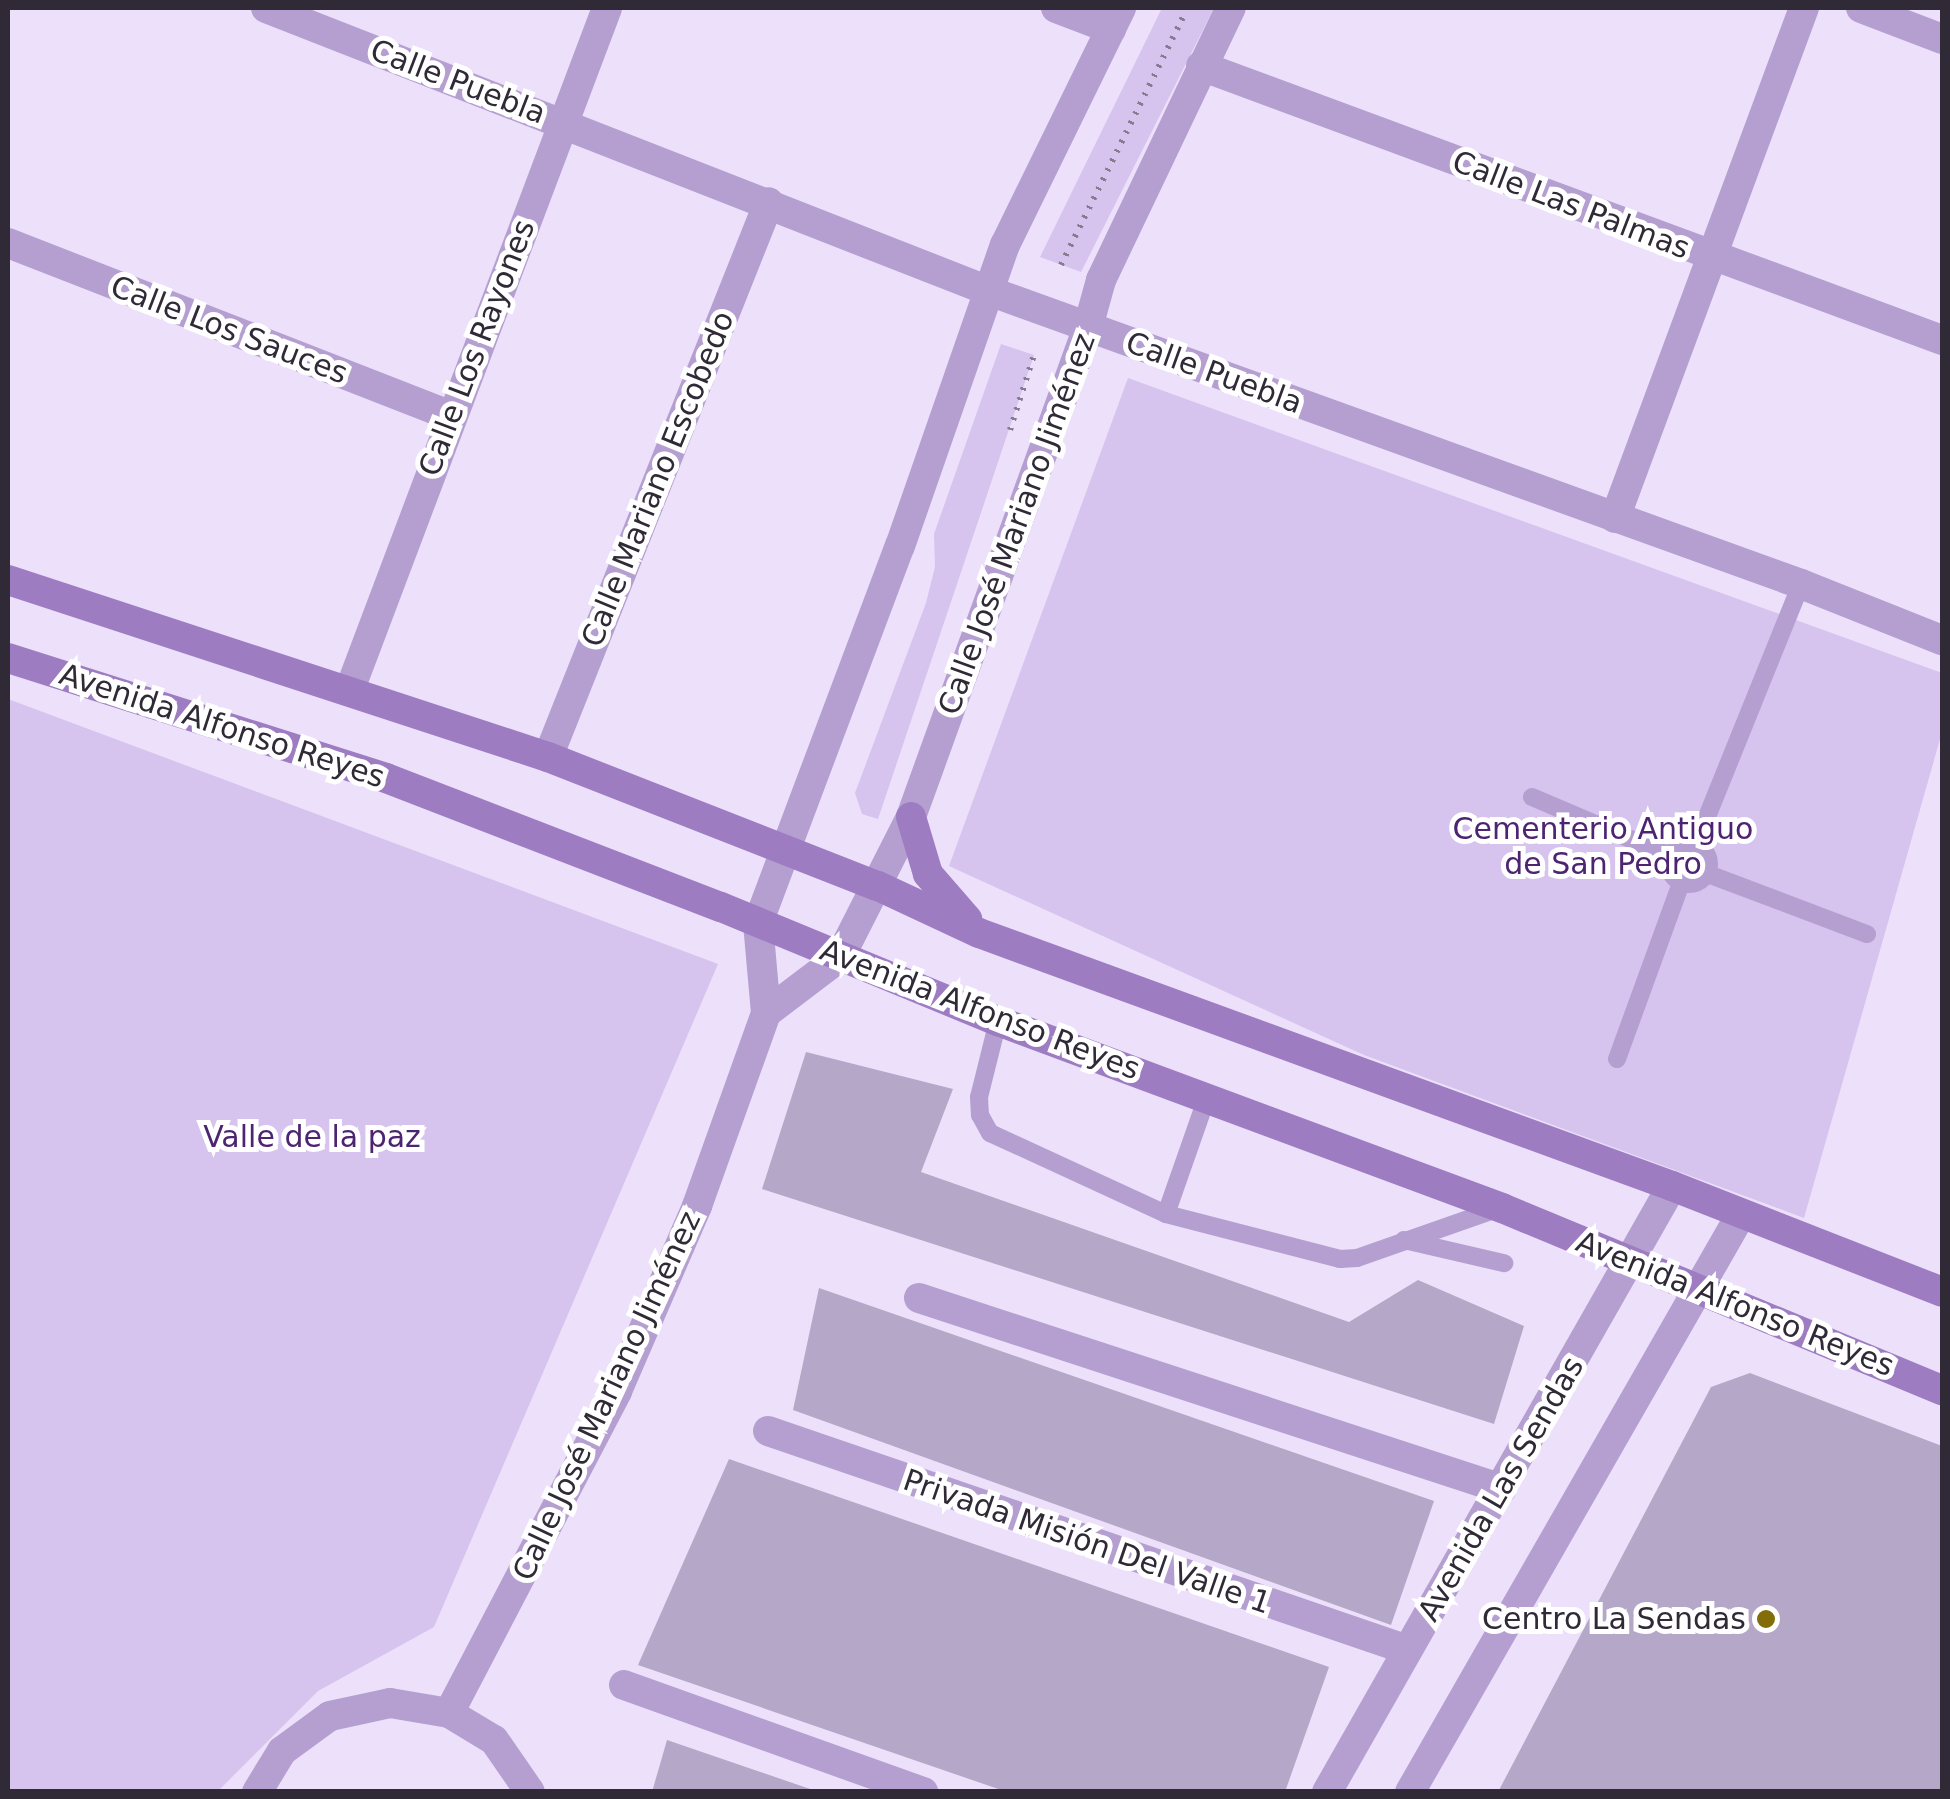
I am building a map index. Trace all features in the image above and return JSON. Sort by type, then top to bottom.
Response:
[{"type":"main road","points":[[8,580],[548,757],[878,886],[979,932],[1672,1186],[1740,1216],[1942,1292]]},
{"type":"main road","name":"Avenida Alfonso Reyes","points":[[8,658],[386,778],[998,1021],[1502,1208],[1942,1390]]},
{"type":"main road","points":[[911,816],[932,880],[979,932]]},
{"type":"street","name":"Calle Puebla","points":[[266,8],[989,291],[1801,584],[1942,640]]},
{"type":"street","name":"Calle Los Rayones","points":[[350,689],[606,8]]},
{"type":"street","points":[[1056,8],[1116,18]]},
{"type":"street","name":"Calle José Mariano Jiménez","points":[[766,1014],[840,957],[911,816],[1088,327],[1101,280],[1232,8]]},
{"type":"street","points":[[1615,518],[1804,8]]},
{"type":"street","points":[[1861,8],[1942,40]]},
{"type":"street","name":"Calle José Mariano Jiménez","points":[[449,1713],[617,1390],[697,1206],[766,1014],[758,923],[784,848],[894,565],[1006,245],[1116,18]]},
{"type":"street","name":"Calle Las Palmas","points":[[1201,66],[1942,340]]},
{"type":"street","name":"Calle Mariano Escobedo","points":[[548,757],[769,202]]},
{"type":"street","name":"Calle Los Sauces","points":[[8,243],[451,416]]},
{"type":"street","name":"Avenida Las Sendas","points":[[1327,1792],[1672,1186]]},
{"type":"street","points":[[1410,1792],[1700,1292],[1740,1216]]},
{"type":"street","points":[[919,1298],[1502,1488]]},
{"type":"street","name":"Privada Misión Del Valle 1","points":[[768,1431],[1408,1650]]},
{"type":"street","points":[[624,1686],[923,1792]]},
{"type":"street","points":[[257,1792],[282,1751],[330,1716],[390,1703],[449,1713],[494,1740],[530,1792]]},
{"type":"lane","points":[[1696,844],[1801,584]]},
{"type":"lane","points":[[1532,797],[1670,856]]},
{"type":"lane","points":[[1696,844],[1681,846],[1670,856],[1670,872],[1681,883],[1690,885],[1708,874]]},
{"type":"lane","points":[[1696,844],[1709,856],[1708,874]]},
{"type":"lane","points":[[1708,874],[1867,934]]},
{"type":"lane","points":[[1617,1059],[1681,883]]},
{"type":"lane","points":[[998,1021],[979,1097],[980,1116],[990,1133],[1166,1214],[1322,1258],[1358,1258],[1502,1208]]},
{"type":"lane","points":[[1166,1214],[1207,1097]]},
{"type":"lane","points":[[1403,1240],[1504,1262]]},
{"type":"path","points":[[1061,265],[1188,8]]},
{"type":"green space","points":[[1162,8],[1214,8],[1081,272],[1040,257]]},
{"type":"green space","points":[[1001,344],[1034,355],[878,819],[862,814],[855,793],[926,603],[935,567],[934,534]]},
{"type":"green space","name":"Cementerio Antiguo de San Pedro","points":[[1128,378],[1942,673],[1942,732],[1804,1218],[1364,1055],[949,866]]},
{"type":"green space","name":"Valle de la paz","points":[[8,699],[718,964],[434,1627],[318,1691],[218,1791],[8,1791]]},
{"type":"building","points":[[806,1052],[953,1089],[921,1172],[1349,1322],[1418,1280],[1524,1326],[1494,1424],[762,1189]]},
{"type":"building","points":[[819,1288],[1434,1501],[1391,1625],[793,1410]]},
{"type":"building","name":"Centro La Sendas","points":[[1750,1373],[1942,1446],[1942,1792],[1498,1792],[1711,1387]]},
{"type":"building","points":[[729,1459],[1329,1667],[1285,1792],[1007,1792],[638,1665]]},
{"type":"building","points":[[667,1740],[816,1791],[816,1792],[652,1792]]},
{"type":"place","name":"Centro La Sendas","points":[[1766,1619]]}]
